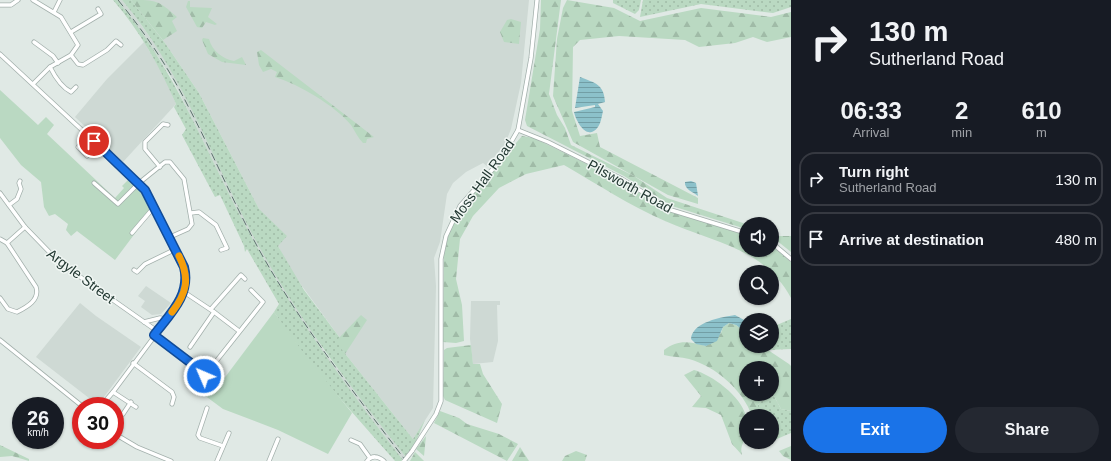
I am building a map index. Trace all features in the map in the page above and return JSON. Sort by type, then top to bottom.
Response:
[{"type":"street","points":[[0,5],[11,5],[18,0]]},
{"type":"street","points":[[33,0],[54,12],[64,20],[72,32],[78,46],[71,55],[50,67],[33,84]]},
{"type":"street","points":[[54,12],[60,0]]},
{"type":"street","name":"Moss Hall Road","points":[[404,461],[436,414],[441,401],[441,260],[446,236],[460,206],[500,161],[518,130],[531,58],[537,0]]},
{"type":"street","points":[[72,32],[101,14],[98,9]]},
{"type":"street","points":[[71,55],[78,64],[83,65],[108,50],[116,41],[121,45]]},
{"type":"street","points":[[34,42],[53,56],[58,63]]},
{"type":"street","points":[[0,54],[139,183],[154,206],[184,267],[187,278],[184,292],[177,306],[133,363],[109,397]]},
{"type":"street","points":[[50,67],[58,80],[68,90],[71,92],[76,87]]},
{"type":"street","points":[[160,167],[145,149],[145,142],[163,124],[168,125]]},
{"type":"street","name":"Pilsworth Road","points":[[518,130],[548,142],[622,179],[671,210],[739,231]]},
{"type":"street","points":[[86,156],[78,147],[88,136]]},
{"type":"street","points":[[94,183],[118,204],[139,183],[166,162],[170,162],[184,179],[192,224],[188,229],[170,237]]},
{"type":"street","points":[[9,205],[17,199],[21,189],[20,181]]},
{"type":"street","name":"Argyle Street","points":[[0,193],[25,226],[59,262],[157,331]]},
{"type":"street","points":[[132,233],[154,206]]},
{"type":"street","points":[[191,213],[199,212],[216,225],[227,248],[221,250]]},
{"type":"street","points":[[7,243],[25,226]]},
{"type":"street","points":[[0,239],[7,243],[36,287],[38,293],[35,300],[18,311],[10,313],[0,298]]},
{"type":"street","points":[[134,270],[137,272],[145,264],[176,249]]},
{"type":"street","points":[[779,249],[791,258]]},
{"type":"street","points":[[190,347],[213,310],[241,275],[245,279]]},
{"type":"street","points":[[204,358],[214,364],[263,302],[251,290]]},
{"type":"street","points":[[184,292],[213,310],[239,331]]},
{"type":"street","points":[[144,322],[160,318],[166,319]]},
{"type":"street","points":[[154,335],[204,373],[202,380],[195,389]]},
{"type":"street","points":[[0,340],[72,398]]},
{"type":"street","points":[[133,363],[170,390],[174,397],[172,404]]},
{"type":"street","points":[[170,390],[173,386]]},
{"type":"street","points":[[114,392],[131,402],[136,407]]},
{"type":"street","points":[[124,412],[131,402]]},
{"type":"street","points":[[207,408],[198,435],[200,438],[223,446]]},
{"type":"street","points":[[217,461],[229,433]]},
{"type":"street","points":[[124,439],[137,447],[171,461]]},
{"type":"street","points":[[268,461],[278,439]]},
{"type":"street","points":[[352,440],[360,444],[368,459],[377,457],[384,461]]},
{"type":"shaded area","points":[[117,0],[122,0],[132,12],[179,81],[247,223],[271,266],[327,355],[405,456],[403,460],[340,378],[288,300],[244,224],[173,80]]},
{"type":"shaded area","points":[[131,0],[529,0],[521,83],[511,129],[505,144],[487,166],[483,163],[466,172],[453,183],[447,194],[440,242],[434,258],[436,286],[433,408],[413,439],[343,351],[340,338],[291,271],[199,93],[165,43]]},
{"type":"shaded area","points":[[144,42],[164,76],[176,104],[123,162],[75,117],[107,79]]},
{"type":"shaded area","points":[[146,286],[171,303],[161,314],[152,315],[141,307],[145,301],[138,296]]},
{"type":"shaded area","points":[[471,301],[500,301],[500,305],[497,305],[498,341],[493,362],[473,364],[470,339]]},
{"type":"shaded area","points":[[80,303],[141,347],[104,397],[88,397],[36,357]]},
{"type":"green space","points":[[113,0],[117,0],[137,25],[155,52],[186,108],[244,223],[280,285],[318,345],[403,460],[395,461],[347,407],[302,351],[274,312],[279,304],[247,249],[245,252],[244,246],[220,195],[215,197],[182,135],[186,129],[174,107],[176,104],[163,76],[141,37]]},
{"type":"green space","points":[[122,0],[131,0],[165,43],[199,93],[259,209],[287,236],[278,246],[304,290],[340,338],[343,351],[413,439],[425,420],[415,444],[405,456],[320,344],[282,285],[247,224],[176,81],[142,26]]},
{"type":"green space","points":[[131,0],[146,0],[161,4],[177,17],[172,21],[177,31],[163,40]]},
{"type":"green space","points":[[541,0],[561,0],[549,94],[557,115],[565,128],[571,145],[634,176],[667,198],[739,222],[739,227],[672,206],[624,176],[527,126],[525,120],[540,29]]},
{"type":"green space","points":[[567,0],[614,8],[640,21],[701,8],[771,17],[791,12],[791,37],[767,42],[753,37],[735,43],[699,47],[685,40],[619,36],[580,40],[573,47],[572,111],[580,136],[597,133],[600,147],[698,198],[698,204],[668,195],[573,142],[553,96],[557,39],[563,8]]},
{"type":"green space","points":[[613,0],[641,0],[639,10],[635,14],[613,3]]},
{"type":"green space","points":[[643,0],[791,0],[791,7],[773,13],[701,4],[640,17]]},
{"type":"green space","points":[[188,1],[190,1],[190,7],[212,8],[208,17],[217,24],[215,25],[206,22],[202,28],[197,27],[186,7]]},
{"type":"green space","points":[[511,19],[521,22],[519,44],[504,42],[500,32],[507,20]]},
{"type":"green space","points":[[203,38],[209,39],[210,43],[218,54],[234,61],[242,57],[246,65],[222,62],[208,54],[202,40]]},
{"type":"green space","points":[[261,50],[374,137],[367,139],[366,143],[363,143],[351,125],[326,103],[306,90],[275,77],[277,72],[271,69],[263,72],[259,65],[257,52]]},
{"type":"green space","points":[[0,90],[38,125],[46,117],[54,125],[47,134],[115,198],[124,188],[122,186],[131,177],[139,185],[154,208],[115,260],[77,231],[71,236],[66,230],[68,224],[55,214],[49,216],[44,207],[41,182],[21,165],[0,138]]},
{"type":"green space","points":[[522,136],[534,138],[621,181],[666,210],[739,233],[739,250],[719,241],[652,215],[626,202],[564,165],[526,174],[499,188],[473,216],[460,239],[456,279],[462,305],[464,341],[456,343],[443,342],[444,255],[449,232],[459,211]]},
{"type":"green space","points":[[779,236],[791,236],[791,252],[779,242]]},
{"type":"green space","points":[[779,252],[791,262],[791,298],[779,280],[779,265],[763,265],[752,257],[779,257]]},
{"type":"green space","points":[[274,312],[302,351],[352,413],[328,454],[278,430],[223,409],[200,392],[209,378],[220,384]]},
{"type":"green space","points":[[361,315],[367,320],[345,354],[336,341]]},
{"type":"green space","points":[[791,319],[791,349],[779,350],[779,324]]},
{"type":"green space","points":[[729,323],[736,325],[739,327],[739,353],[772,353],[791,366],[791,411],[781,409],[777,401],[779,401],[779,361],[739,361],[739,393],[727,380],[709,367],[689,359],[664,355],[664,350],[674,344],[684,342],[706,346],[721,333],[723,327]]},
{"type":"green space","points":[[471,345],[473,364],[480,364],[483,374],[502,404],[497,423],[445,400],[443,396],[444,350],[447,348]]},
{"type":"green space","points":[[694,370],[709,376],[725,387],[738,401],[743,409],[739,409],[739,449],[741,449],[742,455],[732,444],[721,415],[706,408],[692,407],[701,396],[684,375]]},
{"type":"green space","points":[[745,401],[761,401],[758,405],[758,409],[749,409]]},
{"type":"green space","points":[[761,401],[777,401],[781,409],[791,411],[791,433],[779,438],[779,409],[758,409],[758,405]]},
{"type":"green space","points":[[440,411],[459,418],[467,424],[499,434],[518,444],[507,461],[434,423]]},
{"type":"green space","points":[[426,436],[424,456],[416,449]]},
{"type":"green space","points":[[0,445],[29,459],[29,461],[12,456],[0,457]]},
{"type":"green space","points":[[791,446],[791,460],[783,456],[779,451]]},
{"type":"green space","points":[[520,447],[529,461],[512,461]]},
{"type":"green space","points":[[576,451],[587,455],[585,461],[562,461],[565,456]]},
{"type":"green space","points":[[415,452],[424,461],[410,461]]},
{"type":"water","points":[[580,77],[598,85],[603,91],[604,96],[605,102],[598,104],[603,111],[600,123],[594,131],[590,132],[586,131],[580,125],[574,112],[595,107],[595,105],[575,108]]},
{"type":"water","points":[[691,181],[696,183],[698,196],[686,187],[685,182]]},
{"type":"water","points":[[735,315],[739,317],[739,327],[729,323],[723,327],[717,341],[706,346],[696,344],[691,339],[696,328],[708,321]]},
{"type":"railway","points":[[118,0],[138,25],[165,64],[181,92],[252,237],[278,282],[331,361],[406,461]]},
{"type":"slow traffic","points":[[172,312],[183,295],[187,278],[179,256]]},
{"type":"route","points":[[94,141],[145,190],[151,199],[184,267],[187,278],[183,295],[177,306],[154,335],[204,373],[204,376]]}]
